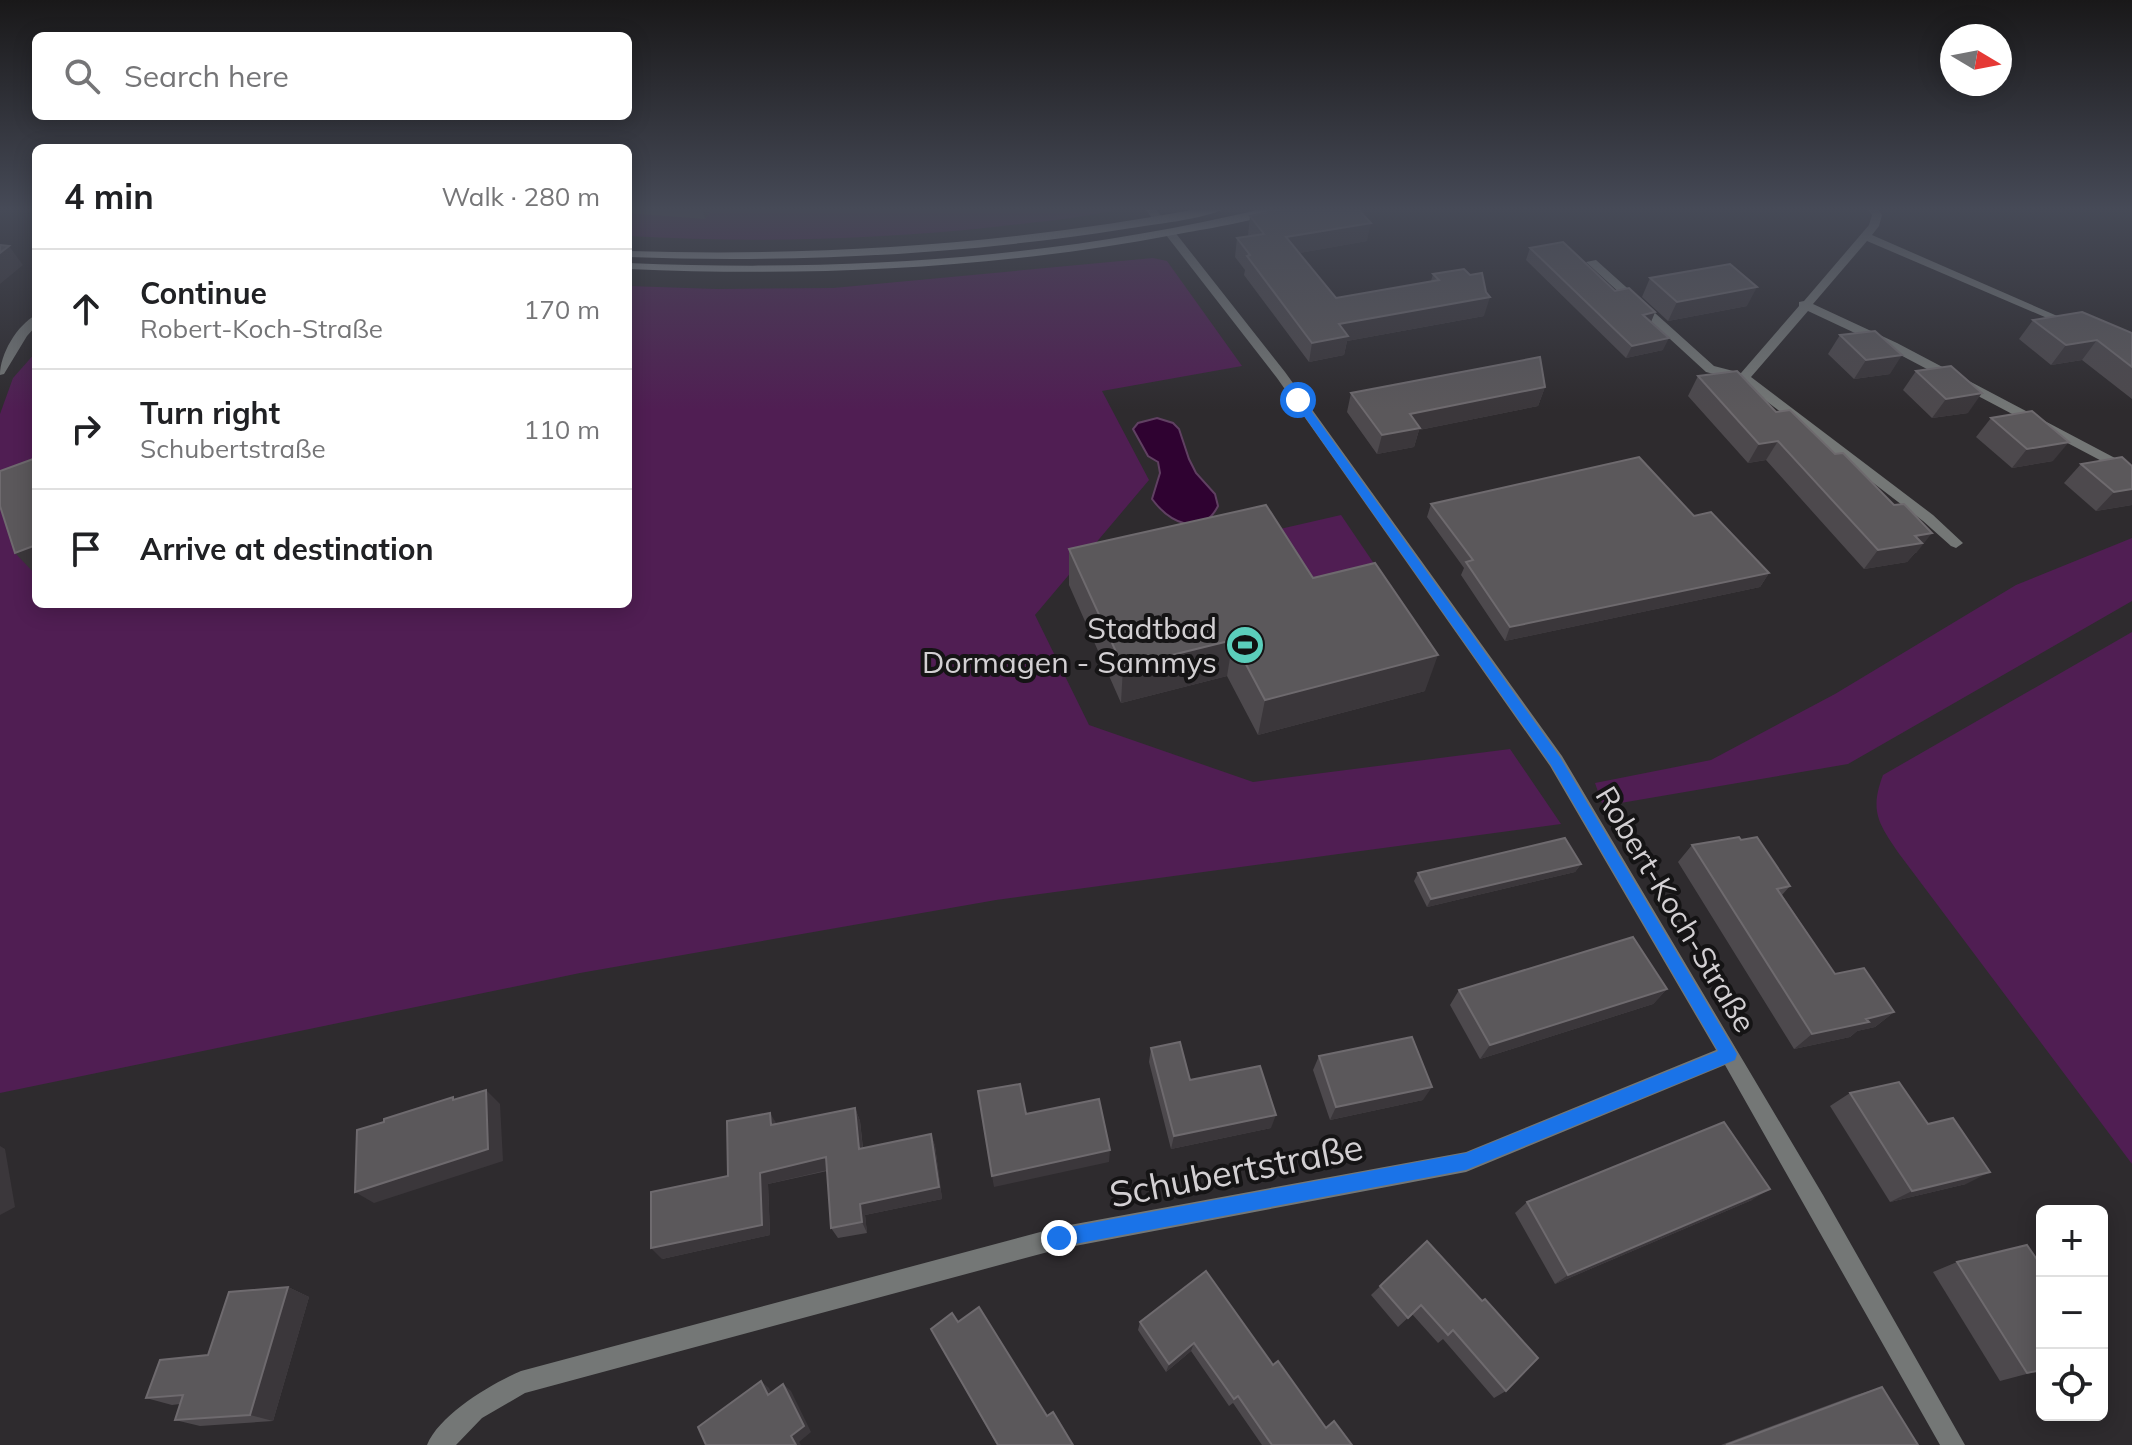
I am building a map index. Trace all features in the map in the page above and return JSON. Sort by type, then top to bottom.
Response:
[{"type":"street","name":"Robert-Koch-Straße","points":[[1203,275],[1281,375],[1556,761],[1729,1054],[1953,1445]]},
{"type":"street","points":[[1607,275],[1710,369],[1744,378],[1928,518],[1956,543]]},
{"type":"street","points":[[1744,378],[1829,275]]},
{"type":"street","points":[[1956,275],[2091,334]]},
{"type":"street","points":[[1803,304],[1893,346],[2132,473]]},
{"type":"street","points":[[0,371],[32,323]]},
{"type":"street","name":"Schubertstraße","points":[[439,1445],[474,1410],[521,1383],[1059,1238],[1466,1162],[1729,1054]]},
{"type":"shaded area","points":[[967,275],[1177,275],[1242,366],[1102,391],[1149,480],[1035,615],[1089,725],[1253,782],[1510,749],[1561,824],[996,900],[580,973],[0,1093],[0,414],[13,378],[32,357],[32,608],[632,608],[632,286],[833,288]]},
{"type":"shaded area","points":[[1157,418],[1173,423],[1179,429],[1196,473],[1215,494],[1218,506],[1203,522],[1185,524],[1176,520],[1152,499],[1160,473],[1158,462],[1148,456],[1133,429],[1138,423]]},
{"type":"shaded area","points":[[1341,515],[1381,574],[1319,589],[1280,529]]},
{"type":"shaded area","points":[[2132,538],[2132,601],[1848,764],[1603,806],[1595,783],[1711,760],[1835,694],[2016,585]]},
{"type":"shaded area","points":[[2132,632],[2132,1164],[1900,855],[1878,817],[1877,799],[1883,775]]},
{"type":"building","points":[[1262,275],[1318,275],[1336,298],[1439,280],[1434,275],[1483,275],[1490,297],[1339,324],[1348,336],[1312,343]]},
{"type":"building","points":[[1559,275],[1598,275],[1615,291],[1629,288],[1655,312],[1643,315],[1669,338],[1632,346]]},
{"type":"building","points":[[1743,275],[1757,287],[1677,302],[1650,278]]},
{"type":"building","points":[[2082,312],[2132,333],[2132,367],[2097,340],[2066,345],[2033,320]]},
{"type":"building","points":[[1875,331],[1902,355],[1866,360],[1840,335]]},
{"type":"building","points":[[1540,357],[1545,387],[1410,414],[1420,428],[1382,435],[1351,393]]},
{"type":"building","points":[[1951,366],[1982,393],[1946,399],[1916,371]]},
{"type":"building","points":[[1737,371],[1776,412],[1790,410],[1835,454],[1843,453],[1894,505],[1904,504],[1932,533],[1915,536],[1922,543],[1878,550],[1778,441],[1759,444],[1698,376]]},
{"type":"building","points":[[2032,411],[2069,442],[2027,449],[1991,418]]},
{"type":"building","points":[[1639,457],[1694,516],[1711,512],[1769,573],[1510,627],[1466,562],[1473,560],[1431,504]]},
{"type":"building","points":[[2122,457],[2132,466],[2132,489],[2114,492],[2081,464]]},
{"type":"building","points":[[32,459],[32,547],[15,553],[0,506],[0,471]]},
{"type":"building","name":"Stadtbad Dormagen - Sammys","points":[[1266,505],[1313,578],[1375,563],[1438,655],[1265,700],[1233,640],[1123,667],[1069,549]]},
{"type":"building","points":[[1739,837],[1741,840],[1757,837],[1790,886],[1777,889],[1835,974],[1864,968],[1894,1012],[1866,1019],[1869,1022],[1812,1034],[1692,845]]},
{"type":"building","points":[[1565,838],[1581,864],[1431,899],[1418,873]]},
{"type":"building","points":[[1633,937],[1667,989],[1490,1045],[1459,990]]},
{"type":"building","points":[[1412,1037],[1432,1087],[1336,1107],[1319,1056]]},
{"type":"building","points":[[1180,1042],[1190,1080],[1260,1066],[1276,1115],[1174,1136],[1151,1048]]},
{"type":"building","points":[[1899,1082],[1928,1124],[1953,1118],[1990,1172],[1912,1191],[1850,1093]]},
{"type":"building","points":[[1020,1084],[1026,1114],[1099,1099],[1110,1150],[992,1176],[978,1091]]},
{"type":"building","points":[[486,1090],[488,1149],[355,1192],[357,1130],[453,1097],[453,1100]]},
{"type":"building","points":[[855,1108],[859,1149],[931,1134],[939,1187],[860,1204],[862,1222],[831,1228],[826,1157],[760,1173],[762,1225],[651,1248],[651,1192],[728,1176],[727,1121],[770,1113],[771,1125]]},
{"type":"building","points":[[1724,1122],[1770,1189],[1568,1275],[1527,1202]]},
{"type":"building","points":[[1427,1241],[1538,1358],[1506,1391],[1453,1330],[1448,1335],[1421,1305],[1408,1318],[1380,1286]]},
{"type":"building","points":[[2027,1245],[2036,1258],[2036,1371],[2027,1373],[1957,1262]]},
{"type":"building","points":[[1206,1271],[1273,1365],[1278,1361],[1326,1428],[1334,1421],[1352,1445],[1272,1445],[1238,1396],[1234,1399],[1194,1343],[1169,1364],[1140,1322]]},
{"type":"building","points":[[288,1287],[250,1415],[175,1420],[183,1395],[146,1398],[160,1360],[208,1355],[229,1292]]},
{"type":"building","points":[[979,1307],[1047,1416],[1053,1412],[1073,1445],[998,1445],[931,1329],[952,1313],[958,1322]]},
{"type":"building","points":[[761,1381],[768,1395],[783,1384],[804,1426],[791,1436],[796,1445],[706,1445],[698,1427]]},
{"type":"building","points":[[1882,1387],[1918,1445],[1726,1445]]},
{"type":"place","name":"Stadtbad Dormagen - Sammys","points":[[1245,645]]},
{"type":"route","points":[[1059,1238],[1466,1162],[1729,1054],[1556,761],[1298,400]]}]
